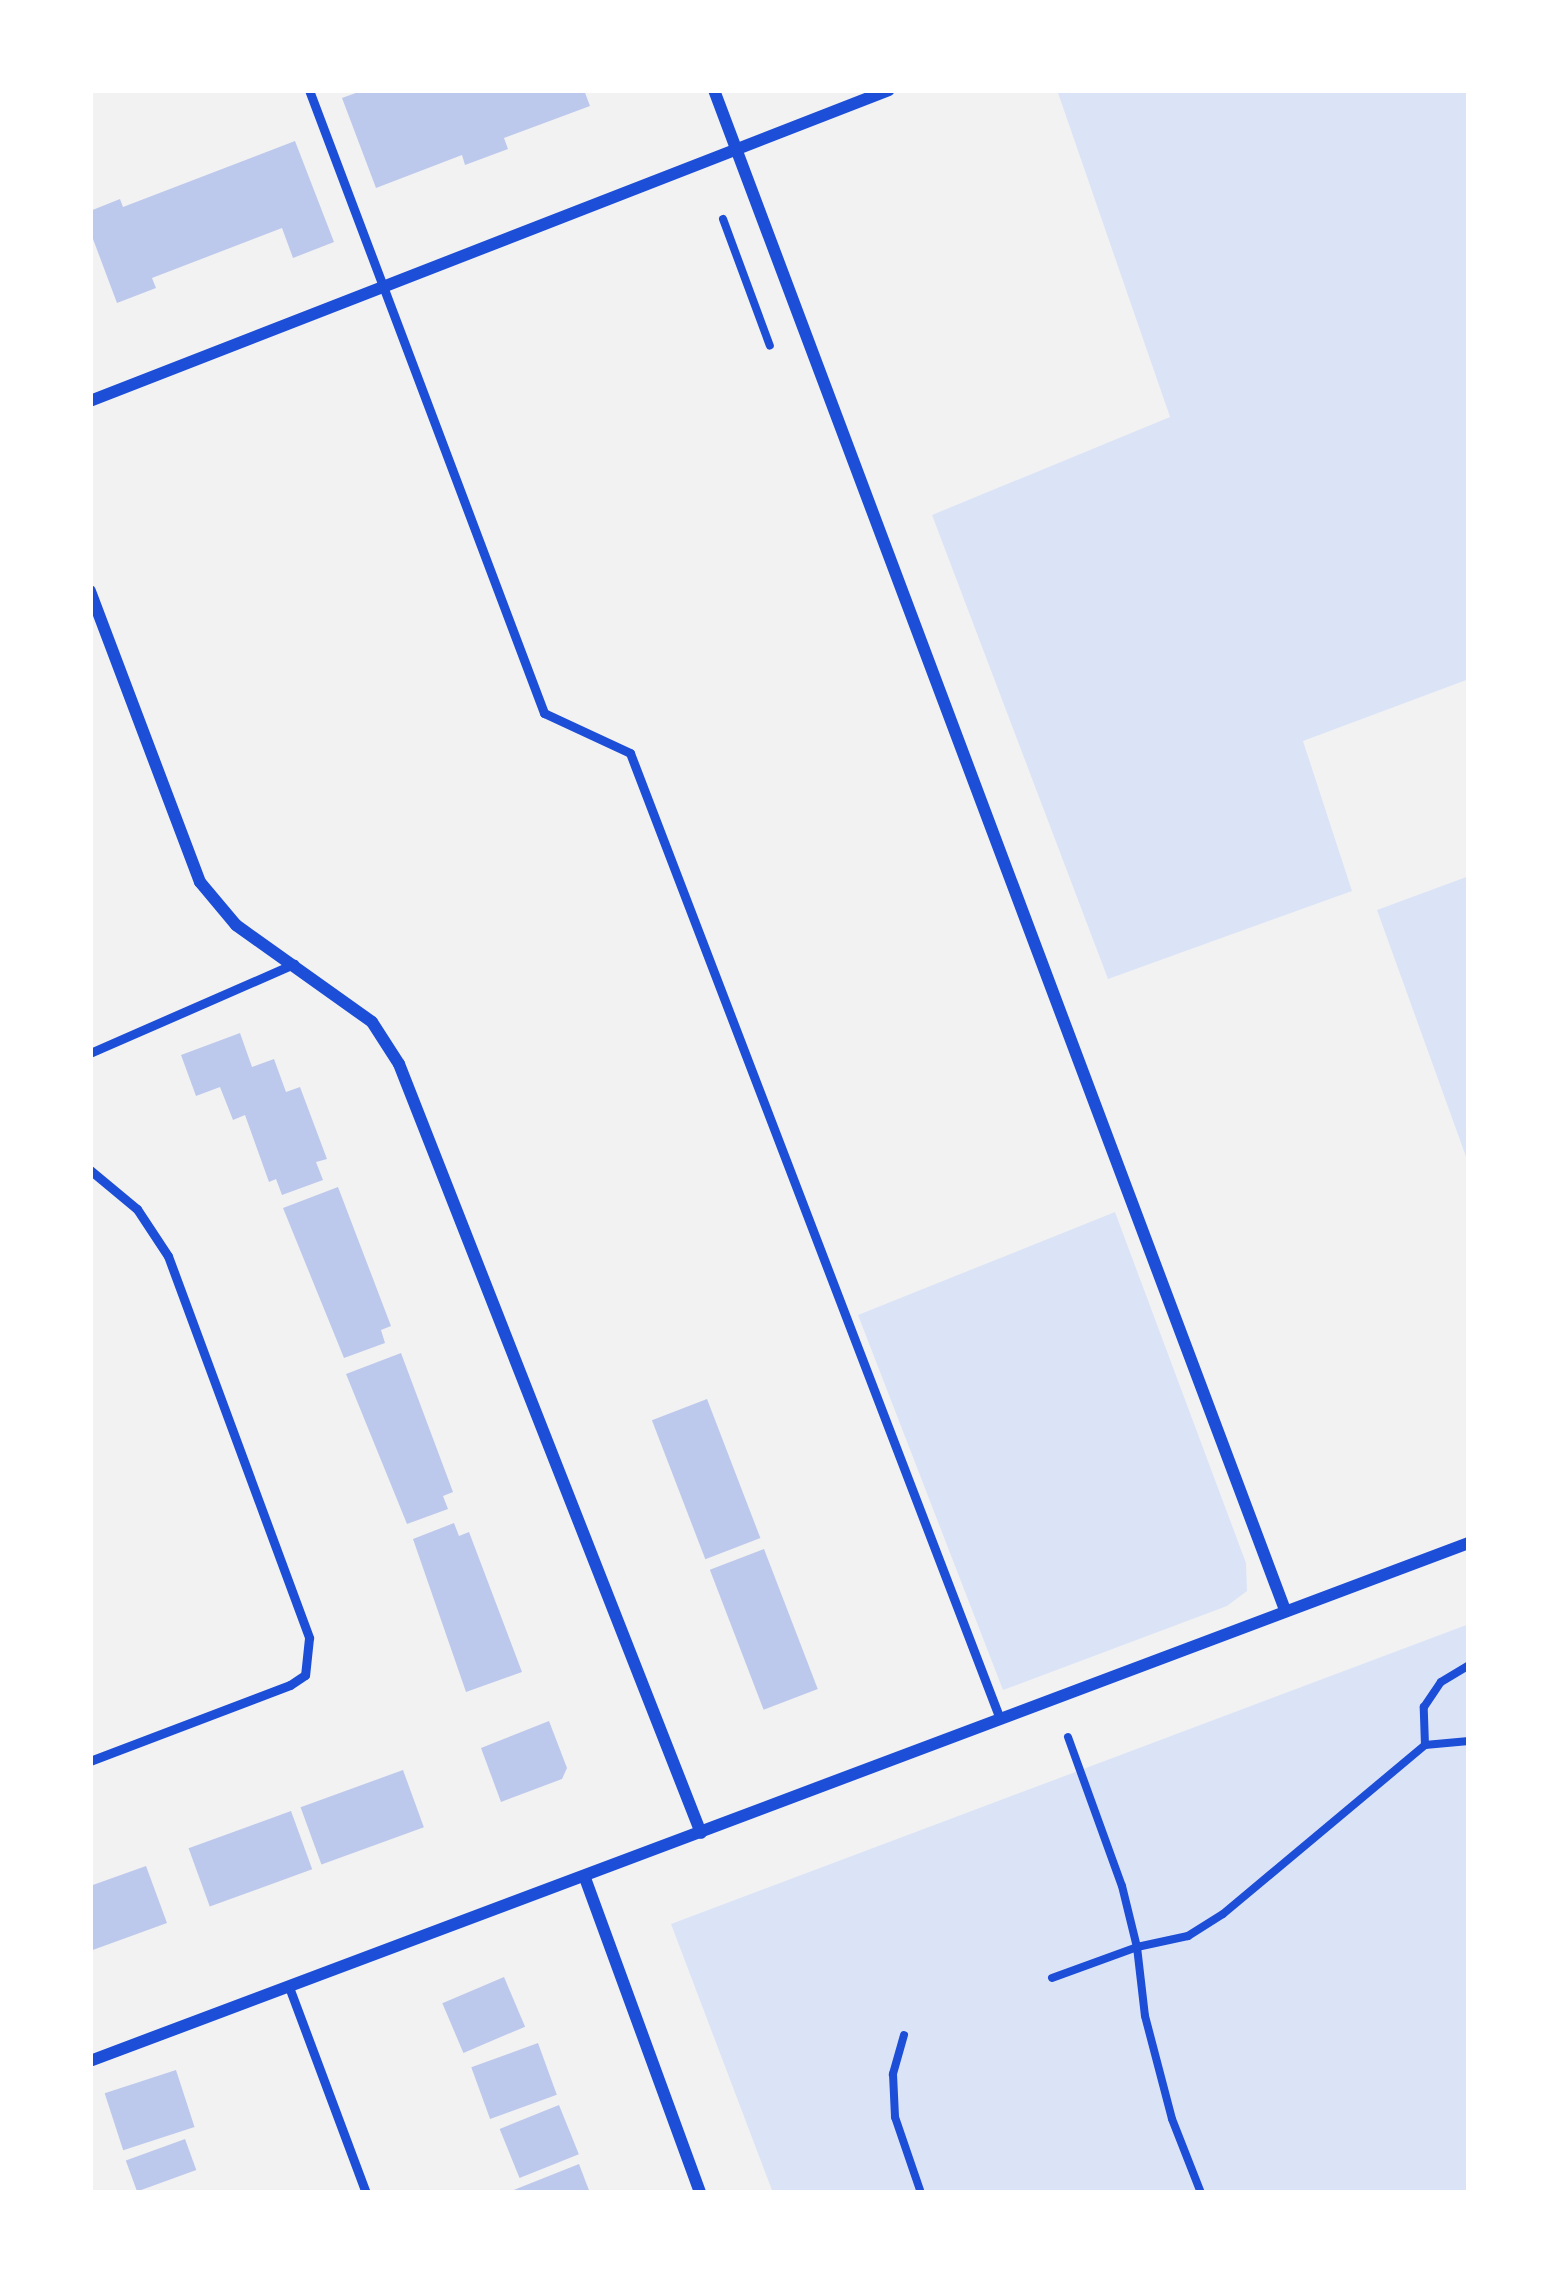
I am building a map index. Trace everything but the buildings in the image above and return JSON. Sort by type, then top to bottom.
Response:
[{"type":"street","points":[[714,90],[1285,1610]]},
{"type":"street","points":[[90,401],[889,90]]},
{"type":"street","points":[[90,591],[200,882],[236,925],[372,1022],[399,1064],[701,1833]]},
{"type":"street","points":[[90,2061],[585,1879],[1469,1543]]},
{"type":"street","points":[[585,1879],[700,2193]]},
{"type":"lane","points":[[309,90],[544,713],[630,753],[1000,1719]]},
{"type":"lane","points":[[90,1053],[294,964]]},
{"type":"lane","points":[[90,1170],[137,1209],[168,1256],[309,1638],[305,1675],[290,1685],[90,1761]]},
{"type":"lane","points":[[289,1987],[366,2193]]},
{"type":"path","points":[[723,219],[770,346]]},
{"type":"path","points":[[1425,1745],[1424,1707],[1441,1682],[1469,1665]]},
{"type":"path","points":[[1068,1738],[1122,1886],[1137,1947],[1145,2016],[1172,2120],[1201,2193]]},
{"type":"path","points":[[1052,1978],[1137,1947],[1188,1936],[1223,1914],[1425,1745],[1469,1741]]},
{"type":"path","points":[[904,2035],[893,2074],[895,2117],[921,2193]]},
{"type":"shaded area","points":[[1057,90],[1469,90],[1469,679],[1303,741],[1352,891],[1108,979],[932,515],[1170,417]]},
{"type":"shaded area","points":[[1469,876],[1469,1165],[1377,910]]},
{"type":"shaded area","points":[[1115,1212],[1246,1563],[1247,1591],[1227,1606],[1003,1690],[858,1315]]},
{"type":"shaded area","points":[[1469,1624],[1469,2193],[773,2193],[671,1924]]}]
